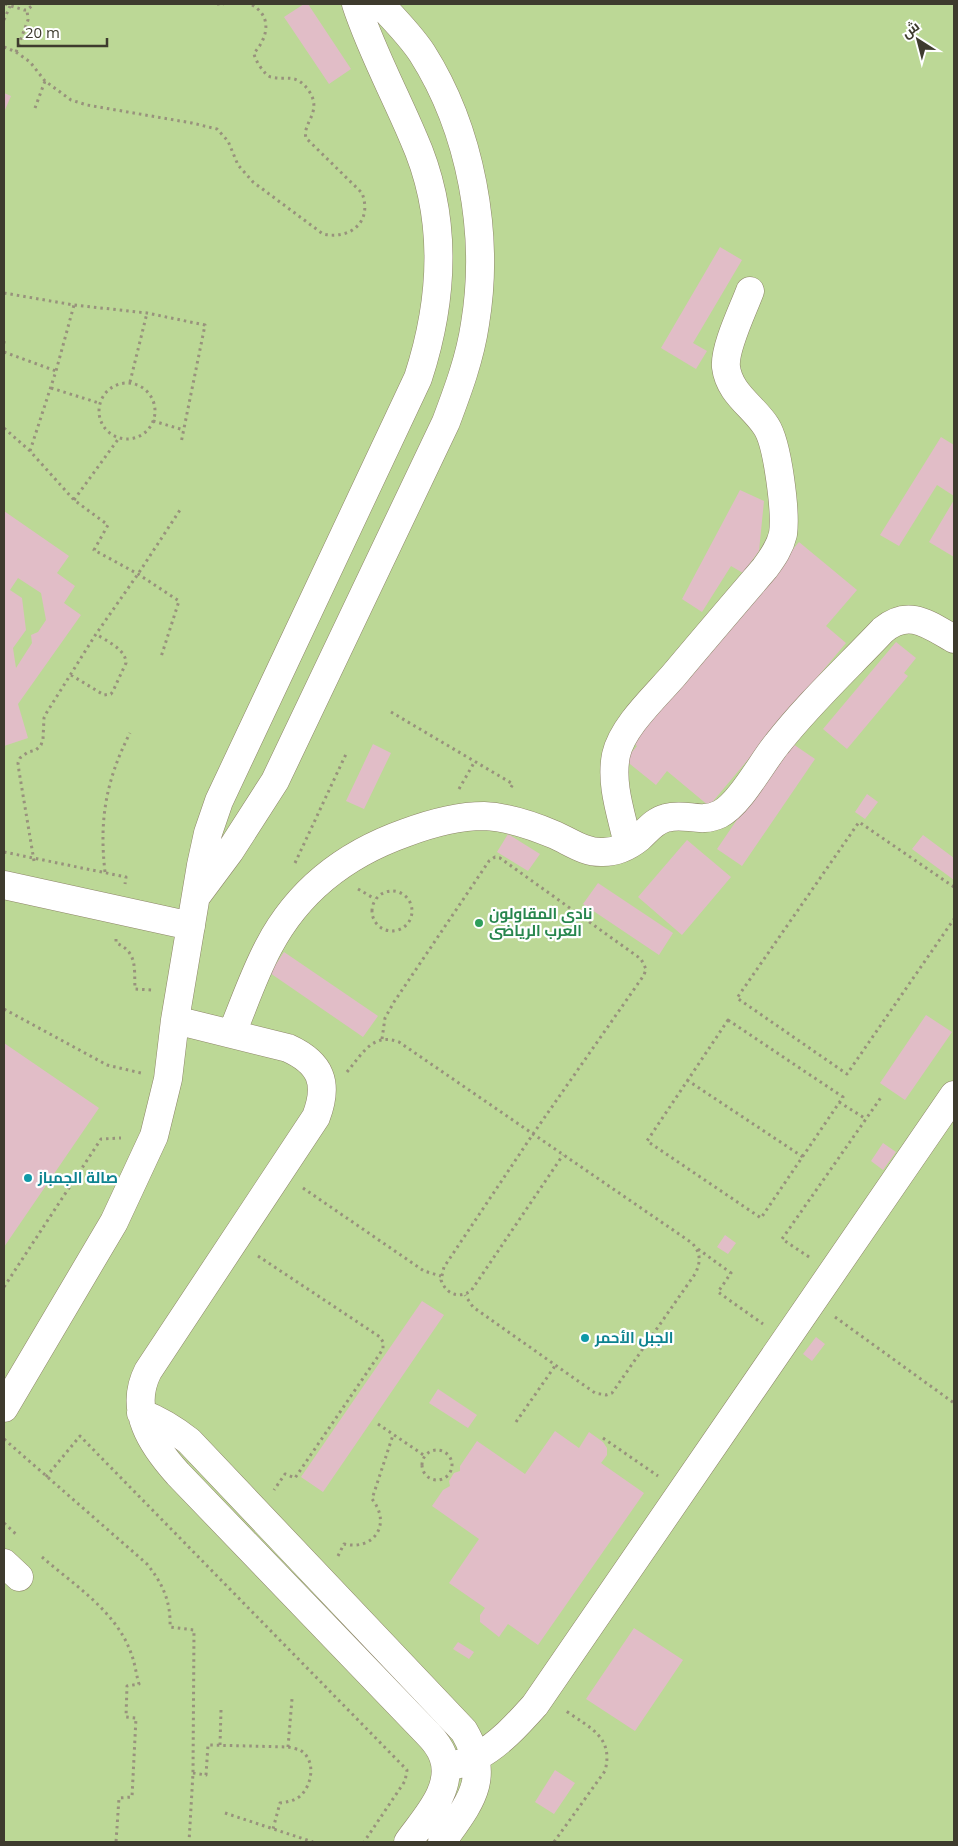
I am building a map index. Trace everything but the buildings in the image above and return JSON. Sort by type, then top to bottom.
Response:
[{"type":"lane","points":[[4,1408],[114,1222],[154,1136],[168,1079],[175,1020],[195,897],[206,841],[218,801],[418,378],[432,330],[439,280],[439,246],[435,213],[427,175],[414,138],[376,57],[356,4]]},
{"type":"lane","points":[[195,897],[230,851],[275,781],[446,422],[468,357],[475,324],[481,255],[478,213],[459,132],[436,80],[421,52],[401,26],[380,4]]},
{"type":"lane","points":[[628,845],[615,785],[614,769],[622,739],[773,558],[779,547],[782,534],[784,518],[774,441],[761,418],[733,388],[728,377],[726,365],[727,353],[750,291]]},
{"type":"lane","points":[[329,566],[369,583]]},
{"type":"lane","points":[[232,1033],[262,960],[282,925],[296,906],[330,872],[364,850],[388,839],[441,822],[484,816],[526,824],[556,836],[576,847],[602,852],[616,850],[628,845],[639,838],[656,822],[665,818],[674,816],[697,819],[710,818],[734,804],[777,743],[882,630],[891,623],[910,619],[919,621],[954,639]]},
{"type":"lane","points":[[4,885],[191,926]]},
{"type":"lane","points":[[175,1020],[288,1048],[304,1055],[316,1068],[323,1083],[323,1100],[316,1117],[148,1371],[140,1391],[139,1402],[141,1412],[156,1447],[178,1474],[428,1734],[443,1754],[446,1768],[445,1783],[439,1796],[408,1842]]},
{"type":"lane","points":[[446,1768],[476,1757],[508,1734],[544,1695],[954,1095]]},
{"type":"lane","points":[[141,1412],[175,1429],[189,1441],[454,1719],[473,1747],[478,1770],[476,1783],[469,1800],[442,1842]]},
{"type":"path","points":[[5,4],[27,10]]},
{"type":"path","points":[[27,10],[34,4]]},
{"type":"path","points":[[218,4],[224,4]]},
{"type":"path","points":[[4,47],[16,52],[30,62],[46,81],[71,100],[88,105],[217,129],[228,141],[238,165],[253,182],[323,234],[334,236],[346,234],[356,228],[362,220],[365,211],[365,200],[362,193],[306,138],[305,134],[314,108],[309,90],[300,81],[289,77],[272,78],[268,76],[255,60],[254,53],[264,40],[266,31],[261,13],[250,4]]},
{"type":"path","points":[[4,20],[10,6]]},
{"type":"path","points":[[16,52],[28,20],[27,10]]},
{"type":"path","points":[[35,108],[46,81]]},
{"type":"path","points":[[4,293],[74,305],[147,313],[205,325],[181,443]]},
{"type":"path","points":[[30,451],[51,388],[74,305]]},
{"type":"path","points":[[130,382],[147,313]]},
{"type":"path","points":[[4,342],[4,347]]},
{"type":"path","points":[[4,352],[56,371]]},
{"type":"path","points":[[122,382],[130,382],[140,385],[154,400],[154,421],[148,430],[140,436],[129,439],[119,438],[109,433],[102,425],[98,414],[99,403],[108,389],[122,382]]},
{"type":"path","points":[[51,388],[99,403]]},
{"type":"path","points":[[154,421],[184,430]]},
{"type":"path","points":[[4,428],[30,451],[74,500],[108,525],[94,550],[138,574],[179,601],[161,657]]},
{"type":"path","points":[[74,500],[119,438]]},
{"type":"path","points":[[40,894],[18,763],[24,754],[36,750],[41,745],[44,718],[96,634],[180,510]]},
{"type":"path","points":[[72,675],[104,695],[111,694],[113,691],[126,663],[126,658],[121,651],[96,634]]},
{"type":"path","points":[[391,712],[513,784],[500,806],[484,816]]},
{"type":"path","points":[[105,872],[102,849],[105,801],[119,755],[130,733]]},
{"type":"path","points":[[294,866],[346,754]]},
{"type":"path","points":[[954,887],[859,822],[737,998],[848,1074],[954,919]]},
{"type":"path","points":[[382,1039],[386,1018],[394,1002],[489,861],[495,857],[500,858],[641,959],[646,969],[644,975],[533,1134],[444,1267],[441,1276],[443,1286],[447,1291],[459,1296],[465,1295],[475,1286],[563,1155]]},
{"type":"path","points":[[395,890],[408,897],[412,912],[411,919],[406,925],[393,931],[385,930],[379,926],[372,913],[372,906],[380,894],[395,890]]},
{"type":"path","points":[[4,1010],[107,1065],[168,1079]]},
{"type":"path","points":[[728,1020],[843,1097],[839,1102],[761,1218],[647,1141],[728,1020]]},
{"type":"path","points":[[323,1100],[370,1045],[382,1039],[391,1039],[399,1042],[692,1243],[731,1273],[718,1292],[770,1328]]},
{"type":"path","points":[[688,1080],[803,1157]]},
{"type":"path","points":[[833,1271],[782,1239],[882,1096]]},
{"type":"path","points":[[839,1102],[866,1119]]},
{"type":"path","points":[[4,1287],[100,1139],[154,1136]]},
{"type":"path","points":[[280,1172],[424,1271],[441,1276]]},
{"type":"path","points":[[234,1240],[380,1337],[384,1346],[295,1478],[285,1474],[257,1513]]},
{"type":"path","points":[[465,1295],[473,1307],[555,1366],[595,1393],[606,1396],[612,1393],[695,1274],[700,1265],[700,1256],[697,1248]]},
{"type":"path","points":[[812,1301],[954,1403]]},
{"type":"path","points":[[516,1422],[555,1366]]},
{"type":"path","points":[[378,1424],[425,1456]]},
{"type":"path","points":[[324,1583],[344,1544],[362,1545],[377,1534],[381,1516],[378,1507],[372,1499],[393,1435]]},
{"type":"path","points":[[46,1477],[80,1436],[407,1770],[405,1781],[364,1842]]},
{"type":"path","points":[[4,1439],[136,1554],[157,1576],[168,1602],[170,1627],[194,1630],[193,1773],[189,1842]]},
{"type":"path","points":[[436,1450],[447,1454],[451,1459],[452,1465],[447,1476],[435,1480],[424,1474],[422,1462],[425,1456],[436,1450]]},
{"type":"path","points":[[4,1523],[26,1542]]},
{"type":"path","points":[[40,1555],[105,1612],[126,1641],[133,1660],[139,1684],[127,1686],[126,1717],[136,1718],[132,1797],[119,1798],[116,1842]]},
{"type":"path","points":[[544,1695],[601,1737],[607,1751],[608,1761],[605,1771],[554,1842]]},
{"type":"path","points":[[288,1747],[292,1699]]},
{"type":"path","points":[[220,1745],[221,1710]]},
{"type":"path","points":[[193,1773],[206,1775],[208,1745],[288,1747],[300,1750],[306,1756],[311,1773],[309,1782],[300,1796],[293,1801],[280,1803],[273,1828]]},
{"type":"path","points":[[225,1814],[313,1842]]},
{"type":"green space","name":"نادى المقاولون العرب الرياضى","points":[[4,4],[954,4],[954,1842],[4,1842]]},
{"type":"place","name":"نادى المقاولون العرب الرياضى","points":[[479,923]]},
{"type":"place","name":"صالة الجمباز","points":[[28,1178]]},
{"type":"place","name":"الجبل الأحمر","points":[[585,1338]]}]
